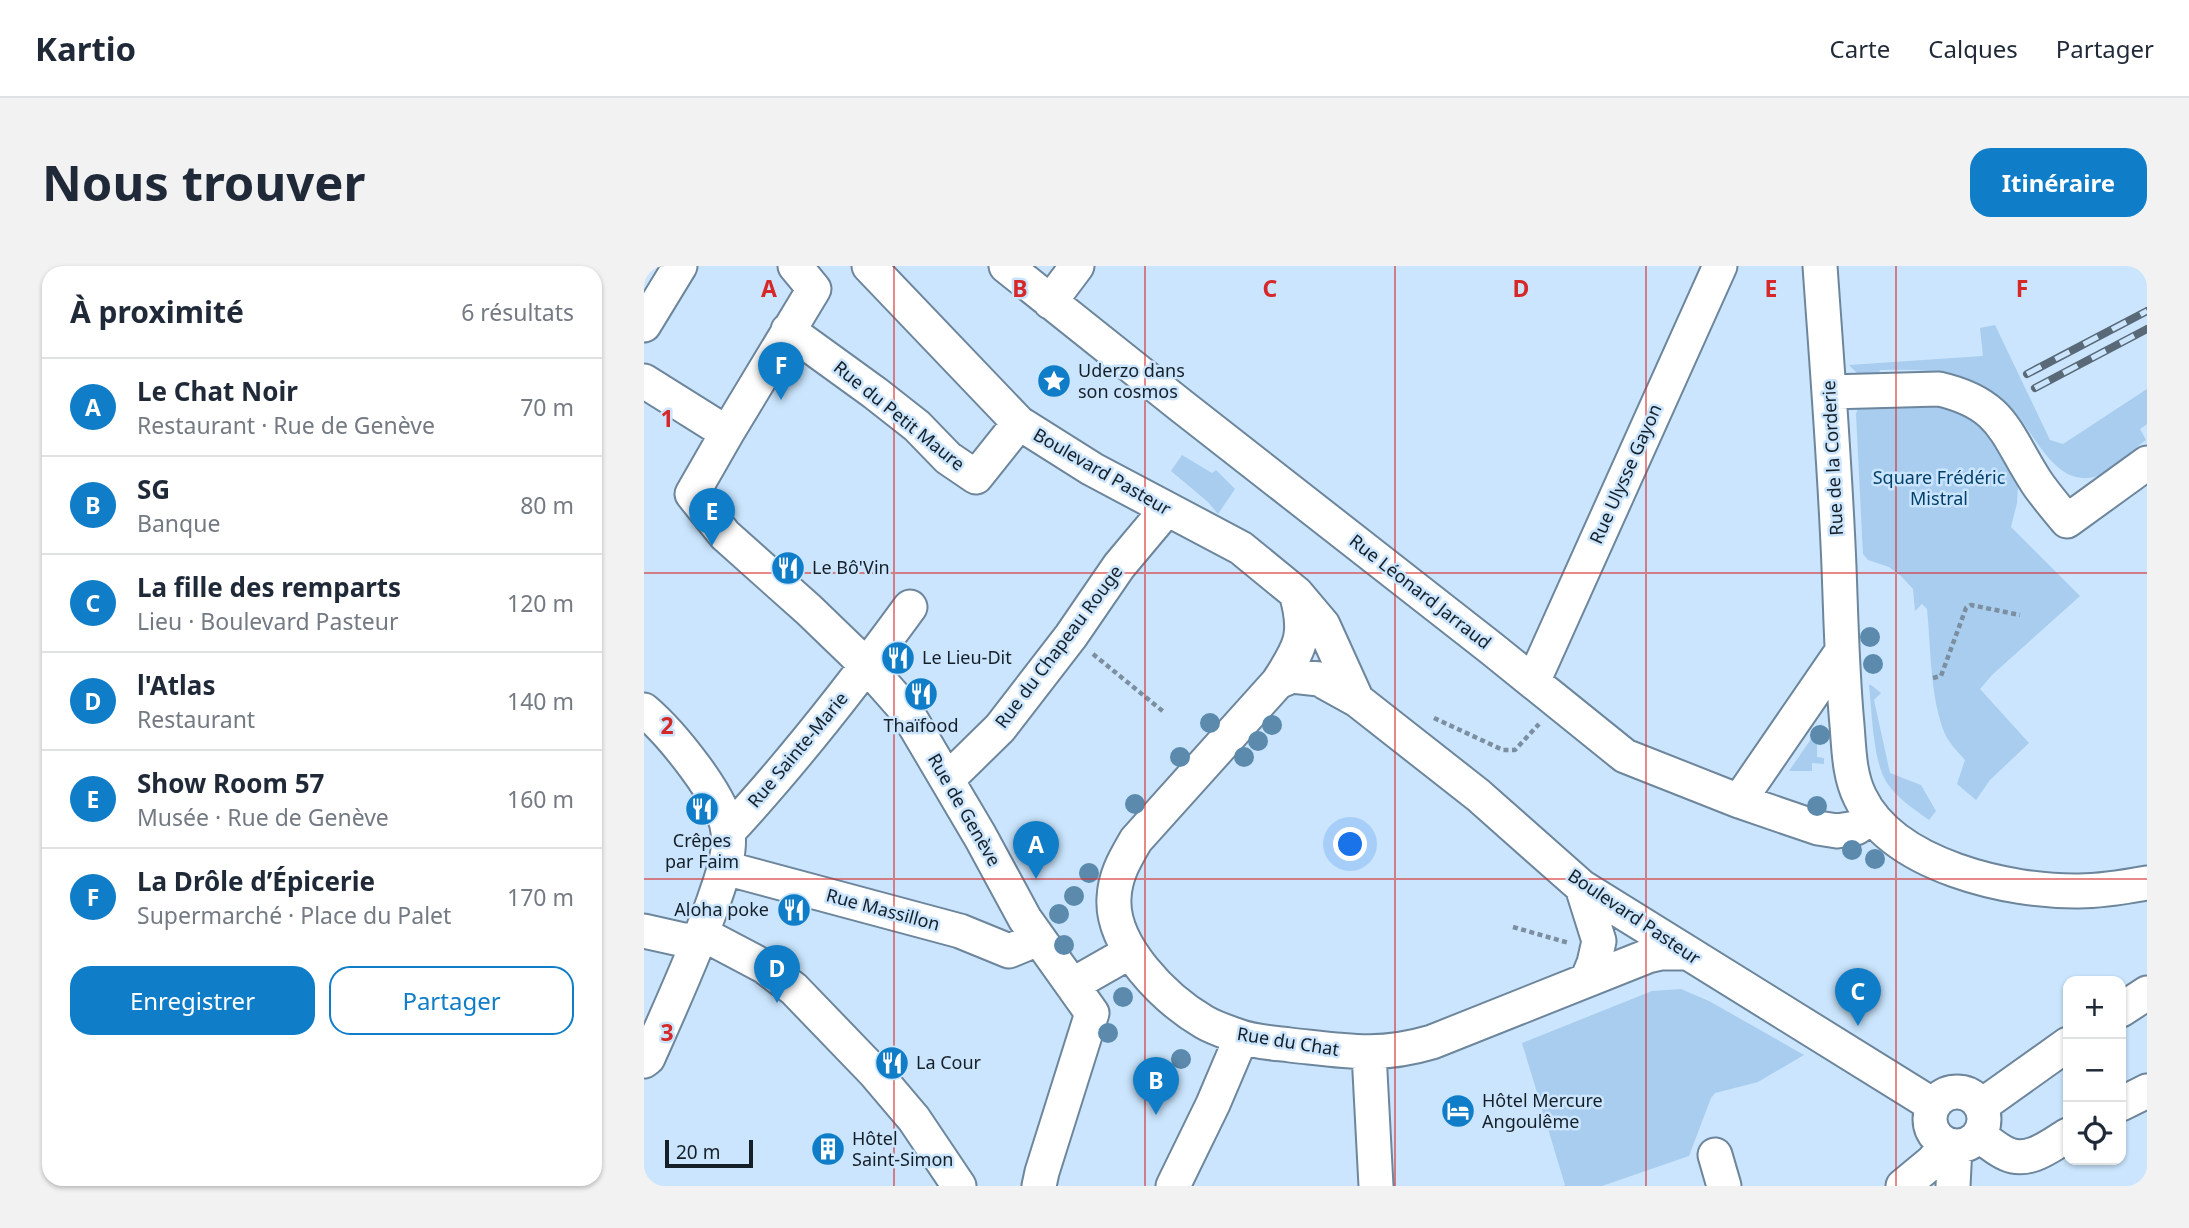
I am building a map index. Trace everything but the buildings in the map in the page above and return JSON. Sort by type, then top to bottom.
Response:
[{"type":"street","points":[[644,382],[713,425],[788,330],[814,289],[795,266]]},
{"type":"street","name":"Boulevard Pasteur","points":[[869,266],[1019,423],[1092,469],[1241,548],[1296,593],[1323,625],[1357,700]]},
{"type":"street","name":"Rue Léonard Jarraud","points":[[1006,266],[1625,756],[1818,828],[1837,831],[1856,828],[1873,817]]},
{"type":"street","points":[[1050,302],[1077,266]]},
{"type":"street","name":"Rue Ulysse Gayon","points":[[1533,682],[1720,266]]},
{"type":"street","name":"Rue de la Corderie","points":[[1820,266],[1850,761],[1860,798],[1873,817],[1893,837],[1917,854],[1988,880],[2025,887],[2079,891],[2147,883]]},
{"type":"street","points":[[644,325],[664,277]]},
{"type":"street","name":"Rue du Petit Maure","points":[[788,330],[875,393],[917,426],[948,458],[976,477],[1019,423]]},
{"type":"street","points":[[1829,392],[1939,389],[1956,393],[1983,406],[1996,416],[2037,483],[2067,521],[2147,463]]},
{"type":"street","name":"Rue de Genève","points":[[713,425],[692,494],[724,535],[809,610],[867,666],[905,709],[1025,919],[1092,1013],[1039,1186]]},
{"type":"street","name":"Rue du Chapeau Rouge","points":[[947,780],[1000,729],[1071,636],[1119,566],[1167,510]]},
{"type":"street","points":[[1279,682],[1297,653],[1303,629],[1303,616],[1296,593]]},
{"type":"street","name":"Rue Sainte-Marie","points":[[728,832],[772,785],[867,666],[910,607]]},
{"type":"street","points":[[1740,801],[1842,651]]},
{"type":"street","name":"Boulevard Pasteur","points":[[1279,682],[1292,676],[1319,679],[1357,700],[1478,795],[1582,887],[1933,1105]]},
{"type":"street","name":"Rue du Chat","points":[[1279,682],[1136,840],[1118,869],[1114,899],[1116,923],[1130,952],[1162,990],[1203,1022],[1241,1038],[1369,1053],[1409,1048],[1432,1042],[1648,956],[1685,953]]},
{"type":"street","points":[[644,710],[693,764],[720,808],[728,832],[725,868],[700,940],[649,1058],[644,1061]]},
{"type":"street","name":"Rue Massillon","points":[[725,868],[960,931],[1009,951],[1038,939]]},
{"type":"street","points":[[1582,887],[1599,942],[1587,980]]},
{"type":"street","points":[[644,931],[684,940],[714,940],[765,967],[794,989],[875,1073],[914,1119],[959,1186]]},
{"type":"street","points":[[1072,985],[1130,952]]},
{"type":"street","points":[[2126,1007],[2147,993]]},
{"type":"street","points":[[1173,1186],[1213,1104],[1241,1038]]},
{"type":"street","points":[[1903,1186],[2063,1048]]},
{"type":"street","points":[[1369,1053],[1376,1186]]},
{"type":"street","points":[[1954,1186],[1966,1133],[1969,1094],[1953,1091],[1933,1105],[1931,1128],[1940,1141],[1966,1133],[2018,1157],[2029,1156],[2063,1138]]},
{"type":"street","points":[[2125,1102],[2147,1091]]},
{"type":"path","points":[[1933,678],[1941,676],[1966,608],[1971,605],[2020,615]]},
{"type":"path","points":[[1094,655],[1165,713]]},
{"type":"path","points":[[1429,716],[1503,750],[1515,750],[1559,702]]},
{"type":"path","points":[[1513,927],[1552,938]]},
{"type":"green space","points":[[1995,325],[2050,440],[2063,444],[2147,389],[2147,424],[2140,429],[2146,440],[2099,475],[2078,478],[2064,472],[2052,462],[2010,406],[1969,380],[1941,372],[1912,370],[1880,370],[1877,380],[1863,379],[1849,365],[1983,356],[1980,328]]},
{"type":"green space","name":"Square Frédéric Mistral","points":[[1938,398],[1997,426],[2018,484],[2011,527],[2080,596],[1980,689],[2029,743],[1990,780],[1976,800],[1957,784],[1965,760],[1947,738],[1939,715],[1933,685],[1927,609],[1922,604],[1915,611],[1913,589],[1889,567],[1868,560],[1863,554],[1856,414],[1859,405]]},
{"type":"green space","points":[[1182,455],[1212,473],[1216,470],[1235,489],[1218,514],[1208,502],[1171,471]]},
{"type":"green space","points":[[1869,685],[1881,693],[1874,700],[1890,773],[1921,785],[1936,811],[1929,820],[1896,794],[1882,774],[1874,736]]},
{"type":"green space","points":[[1822,723],[1822,739],[1817,740],[1817,757],[1824,758],[1824,764],[1812,763],[1812,771],[1789,771]]},
{"type":"green space","points":[[1681,989],[1709,1001],[1804,1055],[1758,1082],[1715,1093],[1689,1156],[1602,1186],[1563,1186],[1565,1185],[1522,1043],[1652,991]]},
{"type":"railway","points":[[2027,374],[2147,311]]},
{"type":"railway","points":[[2035,388],[2147,329]]},
{"type":"place","name":"Uderzo dans son cosmos","points":[[1054,381]]},
{"type":"place","name":"La Drôle d’Épicerie","points":[[781,400]]},
{"type":"place","name":"Show Room 57","points":[[712,546]]},
{"type":"place","name":"Le Bô'Vin","points":[[788,568]]},
{"type":"place","name":"Le Lieu-Dit","points":[[898,658]]},
{"type":"place","name":"Thaïfood","points":[[921,694]]},
{"type":"place","name":"Crêpes par Faim","points":[[702,809]]},
{"type":"place","name":"Le Chat Noir","points":[[1036,879]]},
{"type":"place","name":"Aloha poke","points":[[794,910]]},
{"type":"place","name":"l'Atlas","points":[[777,1003]]},
{"type":"place","name":"La fille des remparts","points":[[1858,1026]]},
{"type":"place","name":"La Cour","points":[[892,1063]]},
{"type":"place","name":"Hôtel Mercure Angoulême","points":[[1458,1111]]},
{"type":"place","name":"SG","points":[[1156,1115]]},
{"type":"place","name":"Hôtel Saint-Simon","points":[[828,1149]]}]
